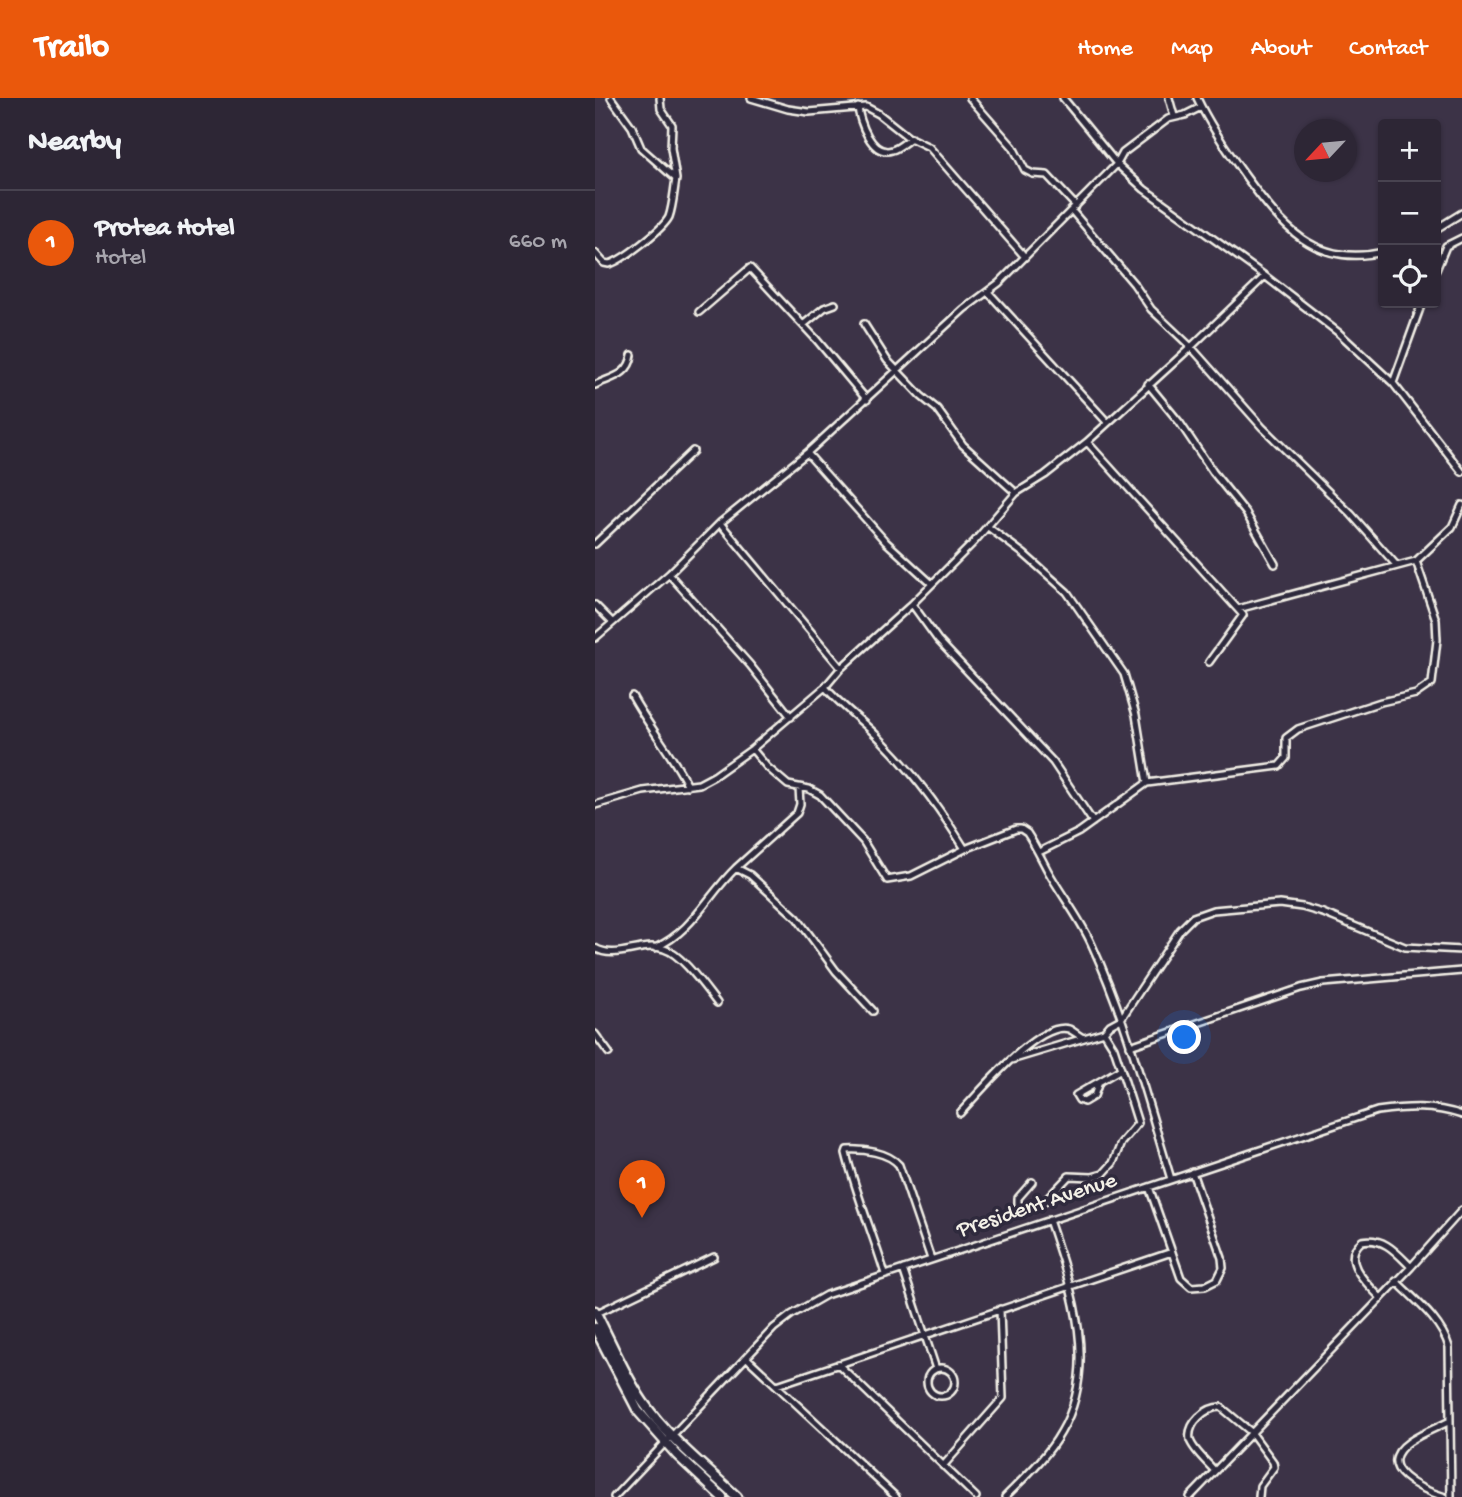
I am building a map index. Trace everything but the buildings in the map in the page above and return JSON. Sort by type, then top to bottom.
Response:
[{"type":"street","points":[[611,98],[632,127],[641,148],[675,179]]},
{"type":"street","points":[[595,253],[609,264],[630,255],[669,217],[675,179],[671,148],[672,125],[661,108],[660,98]]},
{"type":"street","points":[[751,98],[799,111],[819,112],[866,107],[879,114],[929,147],[1025,257]]},
{"type":"street","points":[[846,108],[851,105],[848,98]]},
{"type":"street","points":[[970,98],[1013,147],[1025,170],[1033,174],[1047,175],[1151,309],[1191,347],[1262,427],[1351,514],[1397,566]]},
{"type":"street","points":[[1063,98],[1117,164],[1157,200],[1204,230],[1339,333],[1393,383],[1462,472]]},
{"type":"street","points":[[1169,98],[1174,116]]},
{"type":"street","points":[[1197,98],[1233,159],[1264,203],[1290,231],[1321,248],[1353,256],[1378,253]]},
{"type":"street","points":[[858,107],[866,136],[883,150],[893,150],[911,137]]},
{"type":"street","points":[[595,638],[669,573],[720,523],[807,453],[969,304],[988,292],[1117,164],[1125,150],[1174,116],[1183,116],[1201,107]]},
{"type":"street","points":[[1441,226],[1462,213]]},
{"type":"street","points":[[1441,258],[1446,246],[1462,238]]},
{"type":"street","points":[[699,312],[750,268],[803,325],[866,400]]},
{"type":"street","points":[[595,805],[643,791],[699,784],[752,749],[825,687],[841,668],[912,604],[988,527],[1016,493],[1045,475],[1087,442],[1265,276]]},
{"type":"street","points":[[988,292],[1107,422]]},
{"type":"street","points":[[803,325],[820,311],[835,304]]},
{"type":"street","points":[[1393,383],[1421,308]]},
{"type":"street","points":[[864,324],[880,351],[921,396],[937,409],[963,445],[1016,493]]},
{"type":"street","points":[[595,385],[623,373],[630,366],[632,355]]},
{"type":"street","points":[[1148,384],[1246,513],[1275,564]]},
{"type":"street","points":[[1087,442],[1243,615],[1209,662]]},
{"type":"street","points":[[595,544],[693,451]]},
{"type":"street","points":[[807,453],[886,542],[932,584]]},
{"type":"street","points":[[1238,609],[1416,561],[1452,527],[1462,505]]},
{"type":"street","points":[[720,523],[841,668]]},
{"type":"street","points":[[988,527],[1067,592],[1124,674],[1136,715],[1147,783]]},
{"type":"street","points":[[1039,852],[1059,844],[1147,783],[1279,766],[1286,758],[1286,738],[1298,729],[1381,702],[1416,694],[1429,687],[1434,677],[1436,620],[1416,561]]},
{"type":"street","points":[[669,573],[750,665],[791,717]]},
{"type":"street","points":[[912,604],[938,640],[1053,762],[1093,822]]},
{"type":"street","points":[[595,606],[612,622]]},
{"type":"street","points":[[825,687],[837,702],[880,739],[906,767],[932,799],[965,849]]},
{"type":"street","points":[[632,696],[645,720],[679,767],[688,786]]},
{"type":"street","points":[[752,749],[776,776],[788,785],[809,789],[820,795],[863,841],[887,880],[911,876],[965,849],[1021,829],[1027,833],[1092,945],[1121,1019],[1171,1179]]},
{"type":"street","points":[[655,948],[688,927],[719,885],[797,813],[800,804],[799,788]]},
{"type":"street","points":[[736,868],[750,875],[797,918],[836,971],[873,1011]]},
{"type":"street","points":[[1011,1060],[1104,1032],[1121,1019],[1179,930],[1193,916],[1213,909],[1271,904],[1302,907],[1324,913],[1405,947],[1462,950]]},
{"type":"street","points":[[595,948],[607,953],[664,949],[674,954],[717,1003]]},
{"type":"street","points":[[1130,1046],[1301,988],[1462,971]]},
{"type":"street","points":[[960,1113],[1027,1043],[1057,1030],[1067,1029],[1083,1038]]},
{"type":"street","points":[[1032,1182],[1018,1198],[1018,1205],[1025,1208],[1044,1202],[1069,1176],[1092,1177],[1103,1174],[1113,1163],[1121,1143],[1138,1123],[1114,1048],[1104,1032]]},
{"type":"street","points":[[595,1034],[609,1053]]},
{"type":"street","points":[[1099,1082],[1121,1069]]},
{"type":"street","name":"President Avenue","points":[[614,1497],[774,1328],[809,1303],[931,1259],[1377,1111],[1412,1106],[1447,1110],[1462,1115]]},
{"type":"street","points":[[885,1275],[865,1208],[851,1175],[847,1150],[884,1155],[893,1158],[899,1165],[931,1259]]},
{"type":"street","points":[[1149,1187],[1181,1278],[1191,1287],[1198,1288],[1213,1283],[1222,1272],[1222,1258],[1192,1172]]},
{"type":"street","points":[[1189,1497],[1411,1267],[1462,1210]]},
{"type":"street","points":[[1005,1497],[1059,1436],[1069,1416],[1080,1363],[1072,1286],[1049,1220]]},
{"type":"street","points":[[1380,1297],[1362,1280],[1355,1266],[1352,1254],[1355,1246],[1362,1241],[1379,1241],[1392,1248],[1411,1267]]},
{"type":"street","points":[[777,1385],[1172,1252]]},
{"type":"street","points":[[714,1257],[595,1313],[641,1400],[669,1439],[722,1497]]},
{"type":"street","points":[[903,1269],[936,1368]]},
{"type":"street","points":[[1396,1281],[1445,1334],[1449,1348],[1451,1497]]},
{"type":"street","points":[[943,1466],[1003,1398],[1000,1309]]},
{"type":"street","points":[[595,1328],[638,1411],[737,1497]]},
{"type":"street","points":[[747,1358],[896,1497]]},
{"type":"street","points":[[838,1364],[976,1497]]},
{"type":"street","points":[[936,1368],[947,1369],[954,1377],[953,1388],[945,1395],[935,1394],[928,1386],[929,1376],[936,1368]]},
{"type":"street","points":[[1214,1470],[1191,1440],[1192,1427],[1196,1420],[1210,1409],[1221,1407],[1251,1432],[1270,1457],[1274,1467],[1260,1486],[1259,1497]]},
{"type":"street","points":[[1445,1497],[1429,1492],[1400,1473],[1396,1456],[1410,1441],[1448,1422]]},
{"type":"street","points":[[702,1478],[709,1470]]},
{"type":"place","name":"Protea Hotel","points":[[642,1218]]}]
